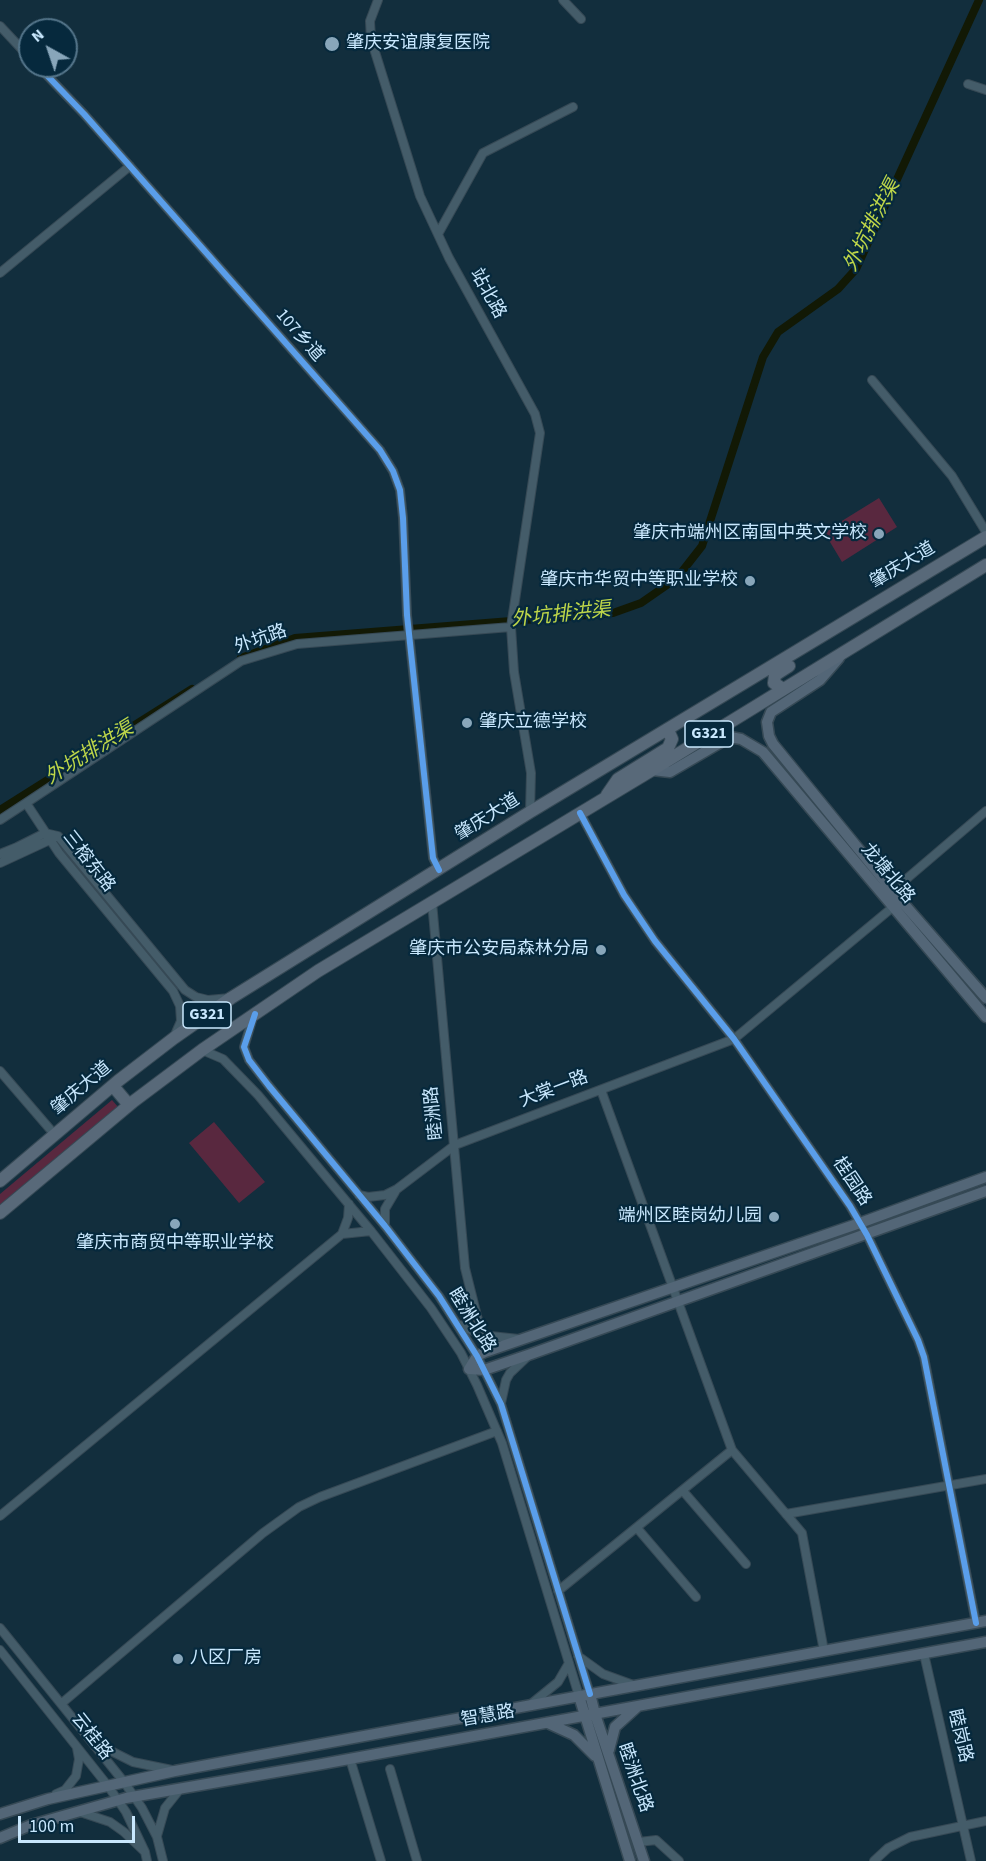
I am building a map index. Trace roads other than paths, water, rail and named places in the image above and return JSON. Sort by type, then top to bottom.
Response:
[{"type":"highway","name":"肇庆大道","points":[[0,1181],[113,1086],[174,1038],[231,998],[530,812],[986,537]]},
{"type":"highway","name":"G321","points":[[0,1213],[129,1105],[202,1050],[318,971],[986,565]]},
{"type":"highway","points":[[783,689],[774,683],[775,675],[818,648],[833,630]]},
{"type":"highway","points":[[605,798],[618,779],[668,748],[672,739],[668,730]]},
{"type":"highway","points":[[113,1086],[129,1105]]},
{"type":"main road","name":"龙塘北路","points":[[848,648],[819,680],[771,712],[767,722],[773,744],[897,896],[986,998]]},
{"type":"main road","name":"龙塘北路","points":[[652,770],[670,772],[730,737],[741,739],[763,752],[986,1017]]},
{"type":"main road","name":"桂园路","points":[[477,1356],[986,1177]]},
{"type":"main road","points":[[477,1356],[469,1369],[484,1370],[986,1191]]},
{"type":"main road","name":"智慧路","points":[[0,1814],[48,1799],[175,1771],[981,1622]]},
{"type":"main road","points":[[889,1639],[895,1645],[897,1653],[894,1659]]},
{"type":"main road","name":"智慧路","points":[[0,1838],[31,1825],[134,1796],[350,1759],[986,1642]]},
{"type":"main road","name":"睦洲北路","points":[[585,1695],[599,1761],[630,1861]]},
{"type":"main road","points":[[609,1754],[610,1739],[615,1727],[638,1706]]},
{"type":"main road","name":"睦洲北路","points":[[590,1715],[609,1754],[644,1861]]},
{"type":"main road","points":[[547,1723],[574,1735],[599,1761]]},
{"type":"main road","points":[[318,1745],[323,1750],[322,1764]]},
{"type":"street","name":"站北路","points":[[378,0],[370,21],[371,39],[420,196],[449,258],[535,414],[540,433],[511,627]]},
{"type":"street","points":[[563,0],[581,19]]},
{"type":"street","points":[[0,26],[18,45]]},
{"type":"street","name":"107乡道","points":[[50,78],[84,114],[380,450],[393,471],[400,490],[409,635],[433,858],[439,870]]},
{"type":"street","points":[[968,84],[986,90]]},
{"type":"street","points":[[438,234],[483,153],[573,106]]},
{"type":"street","points":[[0,273],[130,166]]},
{"type":"street","points":[[872,380],[952,476],[986,532]]},
{"type":"street","points":[[511,627],[514,672],[531,773],[530,812]]},
{"type":"street","name":"外坑路","points":[[0,820],[241,661],[297,644],[511,627]]},
{"type":"street","points":[[26,803],[47,837]]},
{"type":"street","points":[[893,907],[904,881],[986,811]]},
{"type":"street","name":"桂园路","points":[[580,813],[624,895],[655,941],[734,1039],[867,1235],[924,1357],[949,1486],[981,1622]]},
{"type":"street","name":"三榕东路","points":[[47,837],[58,836],[185,990],[196,997],[208,1000],[231,998]]},
{"type":"street","points":[[0,854],[47,837]]},
{"type":"street","points":[[0,863],[47,837]]},
{"type":"street","name":"三榕东路","points":[[47,837],[173,991],[180,1006],[181,1021],[174,1038]]},
{"type":"street","name":"睦洲路","points":[[432,902],[465,1268],[478,1320]]},
{"type":"street","name":"大棠一路","points":[[397,1190],[455,1145],[734,1039],[893,907]]},
{"type":"street","name":"睦洲北路","points":[[255,1014],[244,1047],[249,1060],[423,1274],[458,1324],[501,1404],[578,1656],[585,1695]]},
{"type":"street","name":"睦洲北路","points":[[202,1050],[223,1059],[258,1095],[371,1231],[430,1308],[469,1369],[497,1431],[569,1663],[585,1695]]},
{"type":"street","points":[[0,1071],[55,1135]]},
{"type":"street","points":[[258,1095],[248,1077],[251,1073],[264,1085],[269,1086]]},
{"type":"street","points":[[601,1090],[732,1450],[802,1533],[824,1651]]},
{"type":"street","points":[[359,1195],[375,1197],[397,1190]]},
{"type":"street","points":[[385,1226],[386,1209],[397,1190]]},
{"type":"street","points":[[0,1516],[342,1234],[348,1218],[349,1204]]},
{"type":"street","points":[[342,1234],[371,1231]]},
{"type":"street","points":[[458,1324],[481,1335],[523,1339]]},
{"type":"street","points":[[501,1404],[506,1380],[531,1354]]},
{"type":"street","points":[[62,1703],[263,1533],[299,1507],[320,1497],[497,1431]]},
{"type":"street","points":[[558,1591],[732,1450]]},
{"type":"street","points":[[786,1514],[986,1479]]},
{"type":"street","points":[[683,1491],[746,1564]]},
{"type":"street","points":[[637,1528],[696,1597]]},
{"type":"street","name":"云桂路","points":[[0,1628],[124,1782],[157,1837]]},
{"type":"street","name":"云桂路","points":[[0,1650],[108,1786],[126,1812],[146,1857]]},
{"type":"street","name":"睦岗路","points":[[924,1654],[971,1861]]},
{"type":"street","points":[[578,1656],[603,1674],[636,1686]]},
{"type":"street","points":[[530,1706],[558,1682],[569,1663]]},
{"type":"street","points":[[94,1743],[133,1762],[175,1771]]},
{"type":"street","points":[[48,1799],[65,1790],[76,1776],[79,1759],[77,1745]]},
{"type":"street","points":[[350,1759],[381,1861]]},
{"type":"street","points":[[390,1769],[417,1861]]},
{"type":"street","points":[[163,1861],[157,1837],[165,1808],[181,1788]]},
{"type":"street","points":[[80,1812],[110,1822],[124,1832],[146,1857]]},
{"type":"street","points":[[874,1861],[888,1848],[910,1837],[986,1821]]},
{"type":"street","points":[[639,1842],[656,1840],[679,1861]]},
{"type":"waterway","name":"外坑排洪渠","points":[[241,658],[295,638],[613,613],[641,603],[677,578],[702,546],[763,357],[778,332],[838,289],[856,269],[979,0]]},
{"type":"waterway","name":"外坑排洪渠","points":[[0,810],[192,689]]},
{"type":"place","name":"肇庆安谊康复医院","points":[[332,44]]},
{"type":"place","name":"肇庆市端州区南国中英文学校","points":[[879,534]]},
{"type":"place","name":"肇庆市华贸中等职业学校","points":[[750,581]]},
{"type":"place","name":"肇庆立德学校","points":[[467,723]]},
{"type":"place","name":"肇庆市公安局森林分局","points":[[601,950]]},
{"type":"place","name":"端州区睦岗幼儿园","points":[[774,1217]]},
{"type":"place","name":"肇庆市商贸中等职业学校","points":[[175,1224]]},
{"type":"place","name":"八区厂房","points":[[178,1659]]}]
